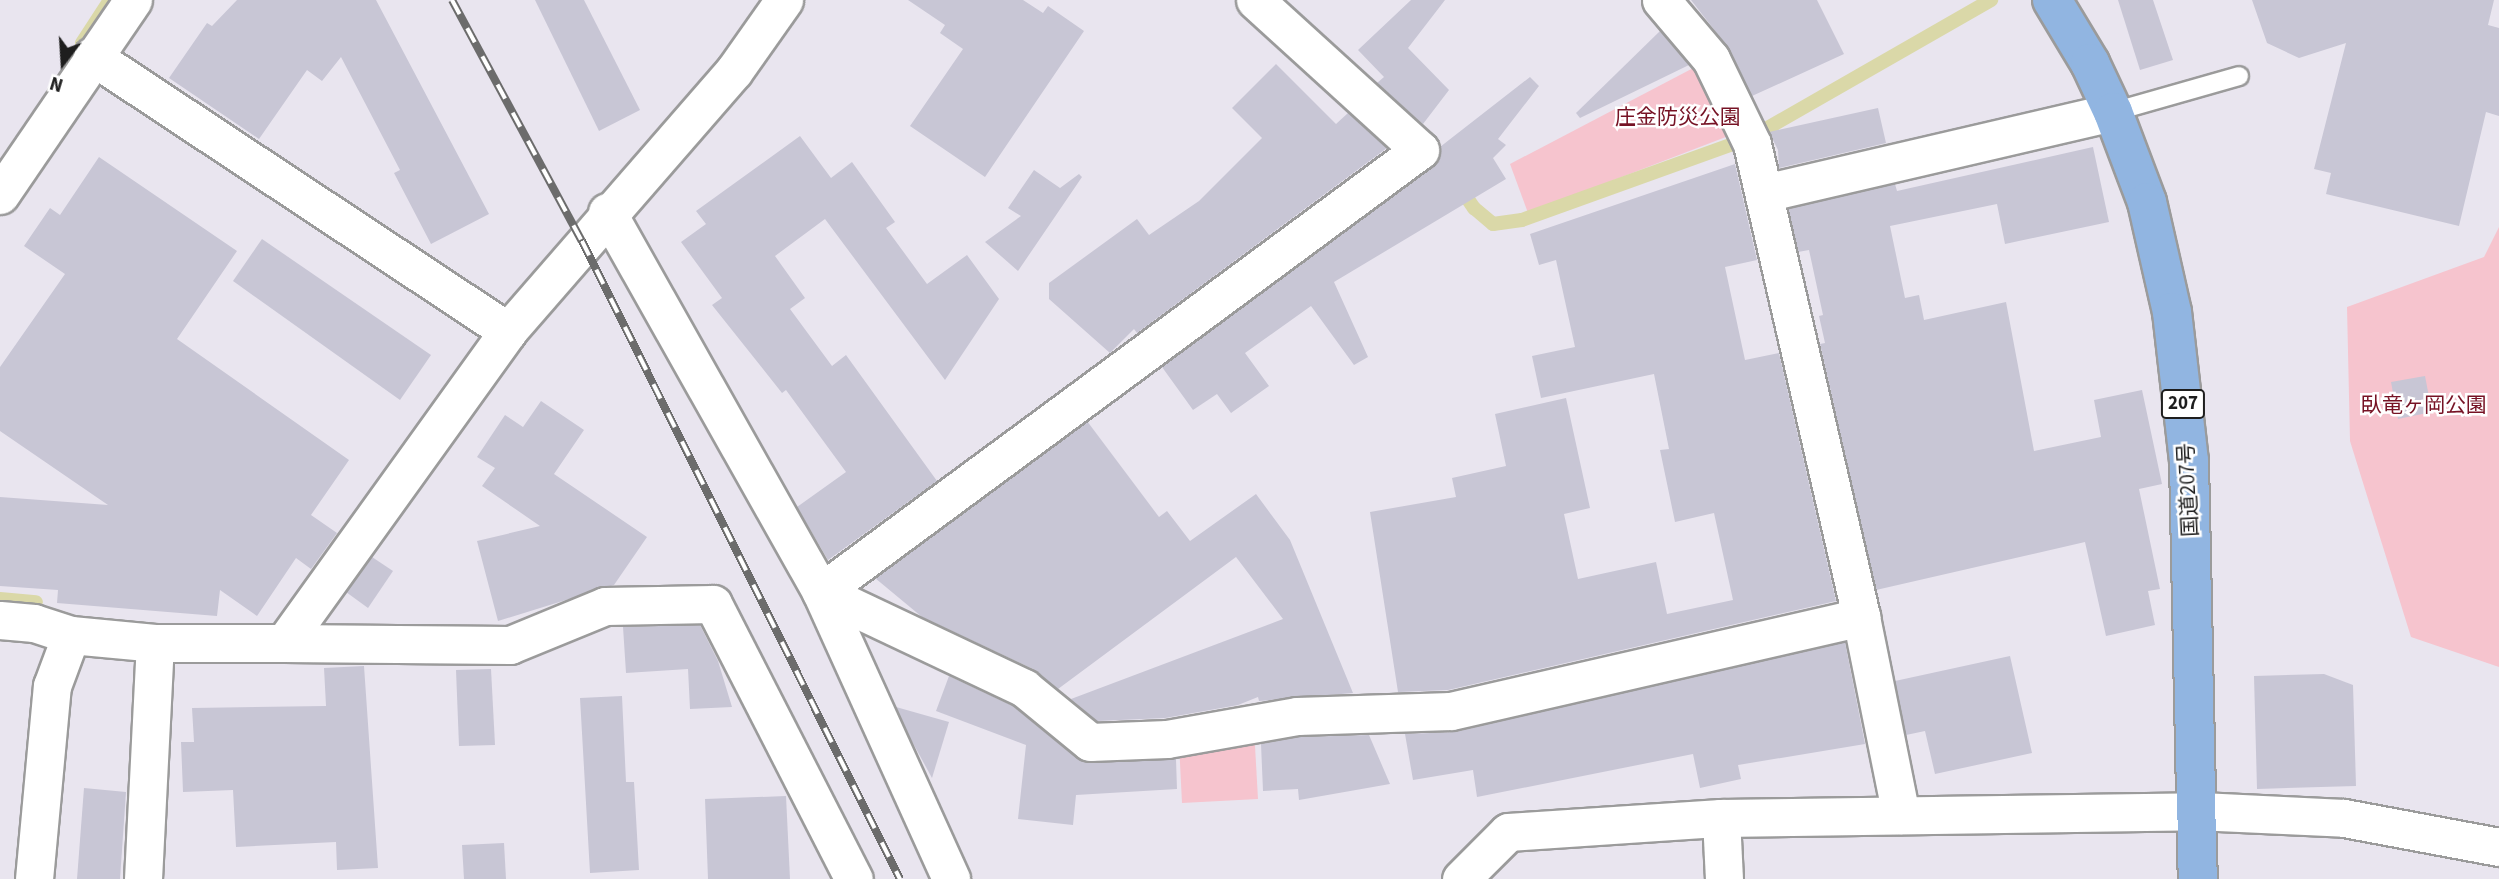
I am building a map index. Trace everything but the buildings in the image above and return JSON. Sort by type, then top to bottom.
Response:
[{"type":"highway","name":"国道207号","points":[[2052,0],[2113,112],[2147,202],[2172,312],[2189,461],[2198,879]]},
{"type":"street","points":[[0,195],[92,56],[133,0]]},
{"type":"street","points":[[284,643],[508,331],[607,212],[734,71],[784,0]]},
{"type":"street","points":[[821,592],[1420,150],[1255,0]]},
{"type":"street","points":[[1661,0],[1711,59],[1750,138],[1861,617],[1901,816]]},
{"type":"street","points":[[92,56],[508,331]]},
{"type":"street","points":[[1764,193],[2113,112]]},
{"type":"street","points":[[607,212],[821,592],[951,879]]},
{"type":"street","points":[[821,592],[1024,688],[1090,743],[1167,739],[1297,716],[1451,711],[1861,617]]},
{"type":"street","points":[[0,620],[34,623],[71,635],[155,643],[509,645],[605,606],[713,604],[854,879]]},
{"type":"street","points":[[34,879],[52,686],[71,635]]},
{"type":"street","points":[[143,879],[155,643]]},
{"type":"street","points":[[1461,879],[1508,832],[1721,818],[1901,816],[2198,822],[2344,818],[2499,847]]},
{"type":"street","points":[[1721,818],[1724,879]]},
{"type":"lane","points":[[2113,112],[2239,76]]},
{"type":"green space","name":"庄金防災公園","points":[[1699,65],[1731,135],[1528,213],[1510,164]]},
{"type":"green space","name":"臥竜ヶ岡公園","points":[[2499,227],[2499,667],[2411,637],[2350,441],[2347,307],[2484,257]]},
{"type":"green space","points":[[1254,728],[1258,799],[1182,803],[1179,743]]},
{"type":"waterway","points":[[82,43],[110,0]]},
{"type":"waterway","points":[[1459,186],[1474,208],[1493,224],[1522,220],[1750,138],[1991,0]]},
{"type":"waterway","points":[[0,599],[36,602]]},
{"type":"railway","points":[[452,0],[582,241],[900,879]]}]
